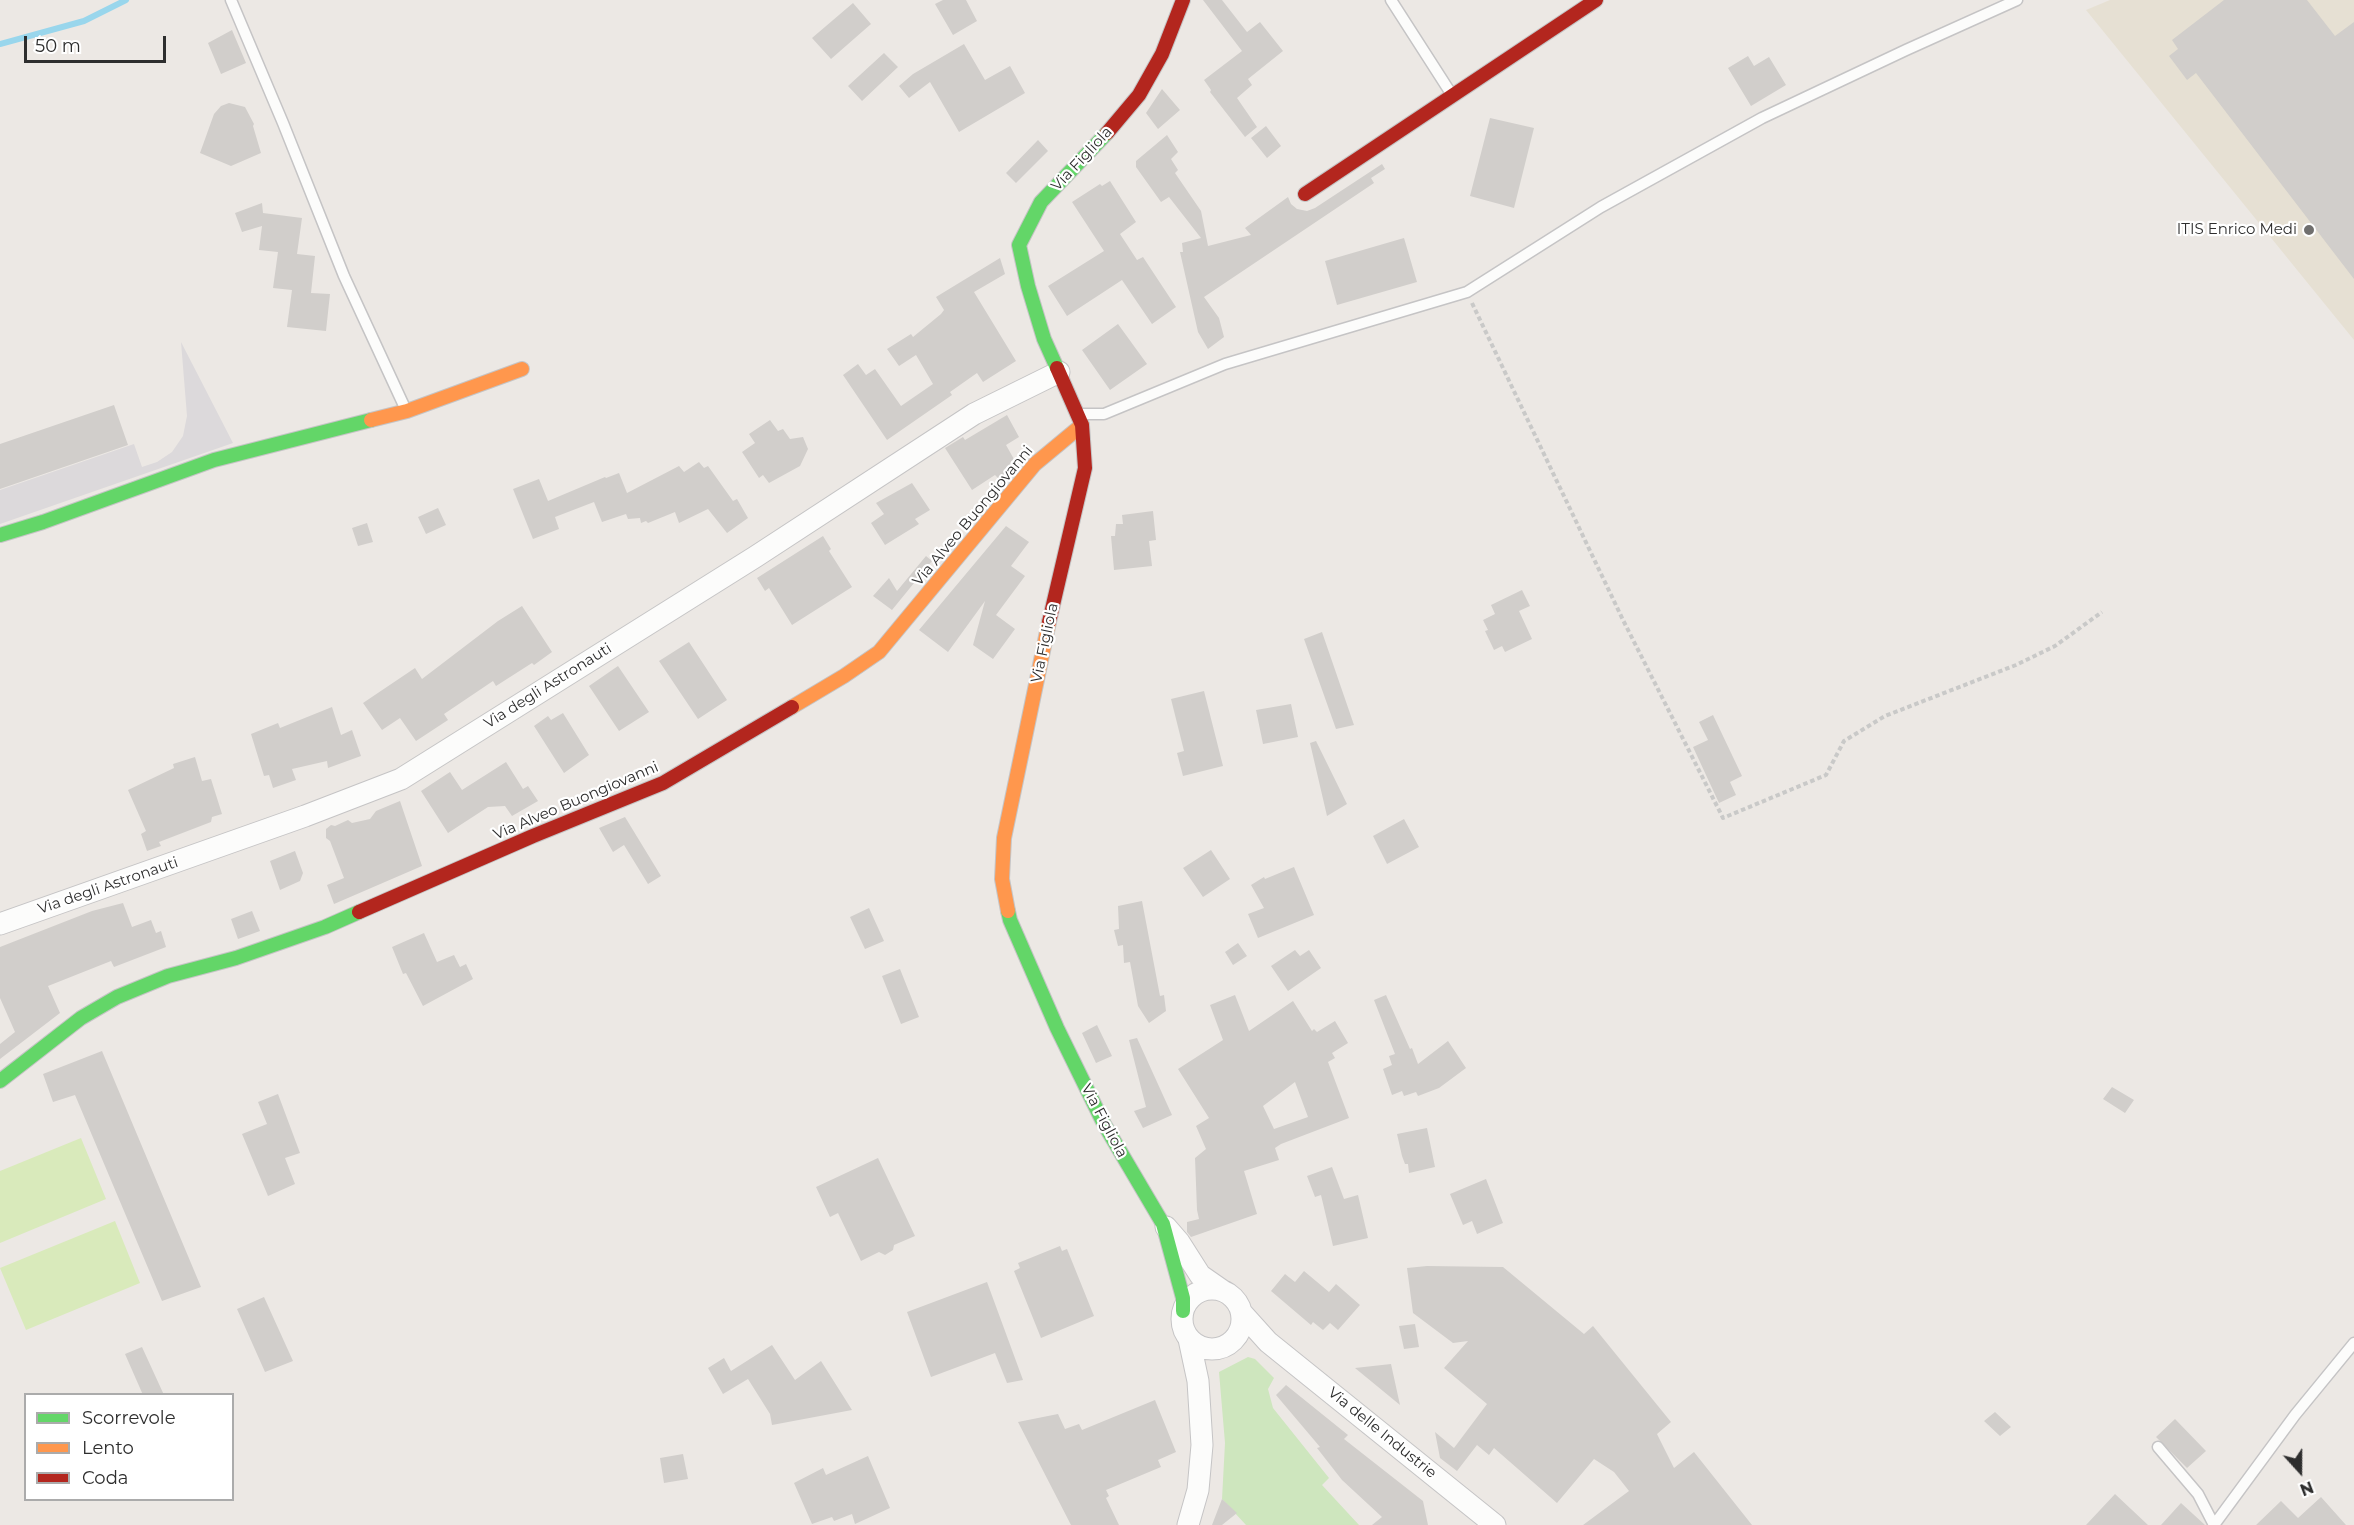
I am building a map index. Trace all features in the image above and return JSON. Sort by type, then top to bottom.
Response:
[{"type":"street","name":"Via Figliola","points":[[1183,0],[1162,54],[1139,95],[1116,123],[1041,202],[1019,245],[1028,286],[1044,339],[1079,419],[1085,468],[1041,655],[1004,838],[1002,879],[1010,920],[1057,1028],[1104,1124],[1163,1224],[1183,1298],[1183,1311]]},
{"type":"street","points":[[1305,194],[1596,0]]},
{"type":"street","points":[[0,535],[43,522],[214,460],[407,411],[522,369]]},
{"type":"street","name":"Via degli Astronauti","points":[[0,924],[305,816],[402,779],[755,557],[974,414],[1059,372]]},
{"type":"street","name":"Via Alveo Buongiovanni","points":[[0,1081],[81,1018],[117,997],[168,976],[236,958],[325,927],[533,836],[663,783],[844,676],[879,652],[1035,464],[1079,419]]},
{"type":"street","name":"Via delle Industrie","points":[[1163,1224],[1179,1242],[1200,1275],[1231,1296],[1241,1312],[1268,1342],[1495,1525]]},
{"type":"street","points":[[1222,1291],[1204,1290],[1195,1294],[1187,1302],[1183,1311],[1184,1331],[1189,1339],[1197,1346],[1268,1342]]},
{"type":"street","points":[[1198,1381],[1226,1344],[1239,1331],[1241,1312]]},
{"type":"street","points":[[1188,1525],[1198,1490],[1202,1445],[1198,1381],[1189,1339]]},
{"type":"lane","points":[[231,0],[284,123],[344,276],[407,411]]},
{"type":"lane","points":[[1391,0],[1452,95]]},
{"type":"lane","points":[[1079,419],[1104,414],[1225,364],[1467,292],[1601,207],[1762,118],[2017,0]]},
{"type":"lane","points":[[2158,1447],[2199,1494],[2214,1525],[2295,1415],[2354,1343]]},
{"type":"path","points":[[1467,292],[1628,630],[1723,818],[1826,775],[1844,741],[1885,716],[2016,665],[2055,646],[2102,612]]},
{"type":"shaded area","name":"ITIS Enrico Medi","points":[[2110,0],[2354,0],[2354,340],[2086,10]]},
{"type":"shaded area","points":[[181,342],[233,443],[0,524],[0,490],[134,444],[142,467],[157,462],[172,452],[183,436],[187,416]]},
{"type":"green space","points":[[81,1138],[106,1199],[0,1243],[0,1171]]},
{"type":"green space","points":[[115,1221],[140,1283],[26,1330],[0,1268]]},
{"type":"green space","points":[[1248,1357],[1255,1359],[1274,1378],[1268,1389],[1273,1408],[1329,1478],[1322,1485],[1359,1525],[1246,1525],[1222,1499],[1225,1443],[1219,1372]]},
{"type":"building","points":[[943,0],[966,0],[977,21],[953,35],[935,4]]},
{"type":"building","points":[[1203,0],[1222,0],[1247,32],[1260,22],[1283,51],[1248,79],[1252,85],[1237,98],[1257,127],[1245,137],[1210,92],[1204,80],[1242,51]]},
{"type":"building","points":[[2224,0],[2307,0],[2335,36],[2354,22],[2354,279],[2196,73],[2187,80],[2169,56],[2178,49],[2172,40]]},
{"type":"building","points":[[853,3],[871,24],[831,59],[812,38]]},
{"type":"building","points":[[232,30],[246,63],[221,74],[208,43]]},
{"type":"building","points":[[964,44],[985,80],[1010,66],[1025,93],[959,132],[930,82],[909,98],[899,86],[913,74]]},
{"type":"building","points":[[884,53],[898,67],[862,101],[848,86]]},
{"type":"building","points":[[1748,56],[1754,66],[1769,57],[1786,85],[1751,106],[1728,68]]},
{"type":"building","points":[[1162,89],[1180,110],[1158,129],[1146,113]]},
{"type":"building","points":[[229,103],[245,107],[254,124],[261,153],[231,166],[200,153],[214,114],[221,106]]},
{"type":"building","points":[[1490,118],[1534,128],[1514,208],[1470,196]]},
{"type":"building","points":[[1266,126],[1281,146],[1267,158],[1251,138]]},
{"type":"building","points":[[1167,135],[1178,152],[1171,159],[1178,170],[1175,173],[1201,211],[1208,246],[1251,235],[1245,228],[1288,197],[1297,209],[1307,211],[1382,164],[1385,169],[1371,178],[1374,183],[1204,297],[1219,318],[1224,337],[1208,349],[1198,332],[1180,252],[1183,252],[1182,243],[1201,238],[1169,197],[1161,202],[1136,167],[1136,161]]},
{"type":"building","points":[[1038,140],[1048,151],[1016,183],[1006,173]]},
{"type":"building","points":[[1110,181],[1136,222],[1120,234],[1137,260],[1143,257],[1176,307],[1152,324],[1122,280],[1067,316],[1048,286],[1104,251],[1072,202],[1100,184],[1102,186]]},
{"type":"building","points":[[262,203],[263,213],[302,218],[297,254],[315,256],[311,293],[330,294],[326,331],[287,327],[292,290],[273,288],[278,252],[259,250],[262,226],[242,232],[235,213]]},
{"type":"building","points":[[1404,238],[1417,282],[1337,305],[1325,261]]},
{"type":"building","points":[[1000,258],[1005,274],[974,292],[1016,361],[983,382],[977,373],[950,392],[952,395],[887,440],[843,375],[858,364],[866,375],[875,369],[901,406],[933,384],[916,355],[899,366],[887,349],[911,334],[913,337],[941,314],[944,310],[936,297]]},
{"type":"building","points":[[1118,324],[1147,364],[1110,390],[1082,350]]},
{"type":"building","points":[[114,405],[128,445],[0,489],[0,444]]},
{"type":"building","points":[[1007,415],[1019,437],[1006,445],[1015,461],[1000,480],[995,475],[972,490],[945,448],[963,437],[965,440]]},
{"type":"building","points":[[770,420],[778,431],[783,429],[790,439],[803,437],[808,449],[800,466],[769,483],[763,475],[759,478],[742,452],[755,443],[749,434]]},
{"type":"building","points":[[699,462],[704,468],[708,466],[733,501],[737,499],[748,518],[727,533],[708,509],[679,523],[675,512],[648,523],[646,521],[641,523],[640,518],[628,519],[626,514],[602,522],[594,502],[555,517],[559,529],[533,539],[513,489],[539,479],[548,501],[619,473],[627,493],[679,466],[684,472]]},
{"type":"building","points":[[912,483],[930,510],[915,519],[919,524],[885,545],[871,523],[884,514],[876,503]]},
{"type":"building","points":[[438,508],[446,525],[426,534],[418,517]]},
{"type":"building","points":[[1153,511],[1156,540],[1149,541],[1152,566],[1114,570],[1111,536],[1115,536],[1116,524],[1123,524],[1122,515]]},
{"type":"building","points":[[367,523],[373,542],[358,546],[352,528]]},
{"type":"building","points":[[1006,526],[1029,542],[1011,566],[1025,576],[996,615],[1015,629],[993,659],[973,645],[985,601],[948,652],[919,630]]},
{"type":"building","points":[[823,536],[831,549],[829,551],[852,587],[792,625],[769,588],[765,591],[757,578]]},
{"type":"building","points":[[926,556],[932,561],[892,610],[873,596],[889,578],[897,591]]},
{"type":"building","points":[[1522,590],[1530,606],[1519,611],[1532,639],[1505,652],[1502,646],[1494,650],[1485,631],[1488,630],[1483,620],[1495,614],[1491,605]]},
{"type":"building","points":[[522,606],[552,652],[496,686],[493,681],[444,714],[448,720],[416,741],[400,718],[382,730],[363,703],[415,668],[422,679],[498,621]]},
{"type":"building","points":[[1322,632],[1354,725],[1336,729],[1304,639]]},
{"type":"building","points":[[689,642],[727,700],[698,719],[659,661]]},
{"type":"building","points":[[618,666],[649,712],[619,731],[589,686]]},
{"type":"building","points":[[1204,691],[1223,766],[1183,776],[1177,753],[1184,751],[1171,699]]},
{"type":"building","points":[[1291,704],[1298,737],[1263,744],[1256,710]]},
{"type":"building","points":[[332,707],[341,735],[352,730],[361,756],[328,768],[327,761],[292,769],[296,780],[273,788],[269,775],[264,776],[251,734],[278,723],[280,728]]},
{"type":"building","points":[[563,713],[589,755],[564,773],[534,726],[548,716],[551,720]]},
{"type":"building","points":[[1713,715],[1742,776],[1730,782],[1736,795],[1719,803],[1693,747],[1708,740],[1699,722]]},
{"type":"building","points":[[1316,741],[1347,804],[1327,816],[1310,743]]},
{"type":"building","points":[[195,757],[202,781],[211,779],[222,814],[212,817],[211,822],[159,842],[161,846],[147,851],[141,834],[146,831],[128,790],[174,768],[173,764]]},
{"type":"building","points":[[506,762],[523,789],[528,786],[538,801],[512,816],[505,806],[488,807],[448,833],[421,791],[450,772],[462,790]]},
{"type":"building","points":[[400,801],[422,866],[334,904],[327,885],[344,878],[330,841],[326,838],[326,829],[331,825],[335,826],[348,820],[352,823],[370,819],[376,811]]},
{"type":"building","points":[[625,817],[661,876],[648,884],[624,845],[613,852],[599,828]]},
{"type":"building","points":[[1404,819],[1419,847],[1387,864],[1373,836]]},
{"type":"building","points":[[1211,850],[1230,879],[1203,897],[1183,868]]},
{"type":"building","points":[[295,851],[303,873],[300,881],[280,890],[270,861]]},
{"type":"building","points":[[1294,867],[1314,915],[1258,938],[1248,914],[1264,908],[1251,885],[1264,877],[1265,879]]},
{"type":"building","points":[[1142,901],[1160,996],[1164,995],[1166,1011],[1149,1023],[1138,1006],[1130,962],[1124,963],[1123,945],[1118,946],[1114,930],[1119,929],[1118,906]]},
{"type":"building","points":[[123,903],[132,927],[151,920],[156,933],[161,931],[166,947],[114,967],[111,961],[48,986],[60,1013],[0,1059],[0,1044],[15,1032],[0,998],[0,947],[92,911]]},
{"type":"building","points":[[869,908],[884,941],[865,949],[850,917]]},
{"type":"building","points":[[252,911],[260,931],[238,939],[231,919]]},
{"type":"building","points":[[424,933],[437,962],[454,955],[460,967],[466,964],[473,979],[423,1006],[406,973],[403,974],[392,947]]},
{"type":"building","points":[[1238,943],[1247,956],[1233,965],[1225,952]]},
{"type":"building","points":[[1295,950],[1300,956],[1309,950],[1321,968],[1288,991],[1271,966]]},
{"type":"building","points":[[900,969],[919,1017],[901,1024],[882,976]]},
{"type":"building","points":[[1235,995],[1249,1031],[1293,1001],[1312,1031],[1314,1029],[1317,1032],[1335,1021],[1348,1043],[1332,1053],[1335,1058],[1328,1062],[1349,1118],[1281,1144],[1275,1148],[1279,1160],[1244,1171],[1257,1214],[1191,1237],[1187,1232],[1187,1222],[1199,1219],[1195,1158],[1206,1149],[1196,1126],[1209,1118],[1178,1069],[1223,1040],[1210,1005]],"holes":[[[1295,1082],[1308,1117],[1274,1129],[1263,1106]]]},
{"type":"building","points":[[1386,995],[1418,1064],[1448,1041],[1466,1068],[1439,1088],[1418,1096],[1416,1092],[1404,1096],[1402,1091],[1392,1095],[1383,1069],[1392,1065],[1389,1056],[1395,1054],[1374,1000]]},
{"type":"building","points":[[1097,1025],[1112,1056],[1096,1063],[1082,1033]]},
{"type":"building","points":[[1137,1038],[1172,1115],[1143,1128],[1134,1111],[1146,1107],[1129,1040]]},
{"type":"building","points":[[102,1051],[201,1287],[162,1301],[75,1095],[53,1102],[43,1074]]},
{"type":"building","points":[[2112,1087],[2134,1100],[2125,1113],[2103,1099]]},
{"type":"building","points":[[278,1094],[300,1153],[285,1158],[295,1184],[268,1196],[242,1134],[267,1124],[258,1102]]},
{"type":"building","points":[[1427,1128],[1435,1167],[1409,1173],[1397,1134]]},
{"type":"building","points":[[878,1158],[915,1236],[894,1245],[893,1250],[885,1255],[879,1252],[861,1261],[838,1213],[830,1217],[816,1187]]},
{"type":"building","points":[[1332,1167],[1344,1199],[1358,1195],[1368,1238],[1333,1246],[1321,1195],[1315,1197],[1307,1176]]},
{"type":"building","points":[[1486,1179],[1503,1223],[1477,1234],[1472,1221],[1463,1225],[1450,1194]]},
{"type":"building","points":[[1060,1246],[1062,1251],[1067,1249],[1094,1316],[1041,1338],[1014,1271],[1020,1268],[1018,1263]]},
{"type":"building","points":[[1503,1267],[1584,1334],[1593,1326],[1671,1422],[1657,1434],[1674,1468],[1694,1452],[1752,1525],[1583,1525],[1629,1491],[1614,1472],[1594,1459],[1557,1503],[1494,1448],[1489,1455],[1477,1445],[1457,1471],[1440,1458],[1435,1432],[1454,1448],[1487,1404],[1444,1368],[1468,1341],[1453,1343],[1413,1313],[1407,1268]]},
{"type":"building","points":[[1304,1271],[1329,1292],[1336,1284],[1360,1305],[1338,1330],[1330,1323],[1323,1330],[1313,1322],[1311,1325],[1271,1291],[1285,1274],[1295,1282]]},
{"type":"building","points":[[987,1282],[1023,1380],[1007,1383],[995,1353],[931,1377],[907,1312]]},
{"type":"building","points":[[264,1297],[293,1361],[265,1372],[237,1309]]},
{"type":"building","points":[[1415,1324],[1419,1347],[1404,1349],[1399,1326]]},
{"type":"building","points":[[772,1345],[795,1380],[821,1361],[852,1410],[772,1425],[770,1414],[748,1379],[723,1394],[708,1368],[724,1358],[731,1371]]},
{"type":"building","points":[[142,1347],[163,1393],[142,1393],[125,1354]]},
{"type":"building","points":[[1391,1364],[1400,1405],[1355,1368]]},
{"type":"building","points":[[1286,1385],[1348,1435],[1344,1439],[1423,1501],[1428,1525],[1372,1525],[1382,1517],[1342,1480],[1317,1448],[1320,1447],[1276,1395]]},
{"type":"building","points":[[1155,1400],[1176,1452],[1158,1460],[1161,1467],[1106,1490],[1109,1496],[1106,1498],[1119,1525],[1071,1525],[1018,1422],[1058,1414],[1065,1429],[1079,1424],[1082,1430]]},
{"type":"building","points":[[1995,1412],[2011,1427],[2000,1436],[1984,1421]]},
{"type":"building","points":[[2175,1419],[2206,1451],[2187,1468],[2156,1437]]},
{"type":"building","points":[[683,1454],[688,1479],[664,1483],[660,1458]]},
{"type":"building","points":[[868,1456],[890,1508],[855,1524],[852,1514],[834,1521],[832,1517],[812,1524],[794,1483],[823,1468],[826,1475]]},
{"type":"building","points":[[2115,1494],[2148,1525],[2086,1525]]},
{"type":"building","points":[[2321,1497],[2346,1525],[2256,1525],[2281,1501],[2298,1518]]},
{"type":"building","points":[[1222,1499],[1237,1513],[1222,1525],[1212,1525]]},
{"type":"building","points":[[2181,1503],[2205,1525],[2161,1525]]},
{"type":"waterway","points":[[0,44],[84,21],[126,0]]},
{"type":"traffic: fast","points":[[1057,368],[1044,339],[1028,286],[1019,245],[1041,202],[1107,133]]},
{"type":"traffic: fast","points":[[0,535],[43,522],[214,460],[371,420]]},
{"type":"traffic: fast","points":[[1008,911],[1057,1028],[1104,1124],[1163,1224],[1183,1298],[1183,1311]]},
{"type":"traffic: fast","points":[[0,1081],[81,1018],[117,997],[168,976],[236,958],[325,927],[359,912]]},
{"type":"traffic: slow","points":[[371,420],[407,411],[522,369]]},
{"type":"traffic: slow","points":[[792,707],[879,652],[1035,464],[1082,425]]},
{"type":"traffic: slow","points":[[1008,911],[1002,879],[1004,838],[1049,622]]},
{"type":"traffic: jam","points":[[1107,133],[1139,95],[1162,54],[1183,0]]},
{"type":"traffic: jam","points":[[1305,194],[1596,0]]},
{"type":"traffic: jam","points":[[1049,622],[1085,468],[1082,425],[1057,368]]},
{"type":"traffic: jam","points":[[359,912],[533,836],[663,783],[792,707]]},
{"type":"place","name":"ITIS Enrico Medi","points":[[2309,230]]}]
